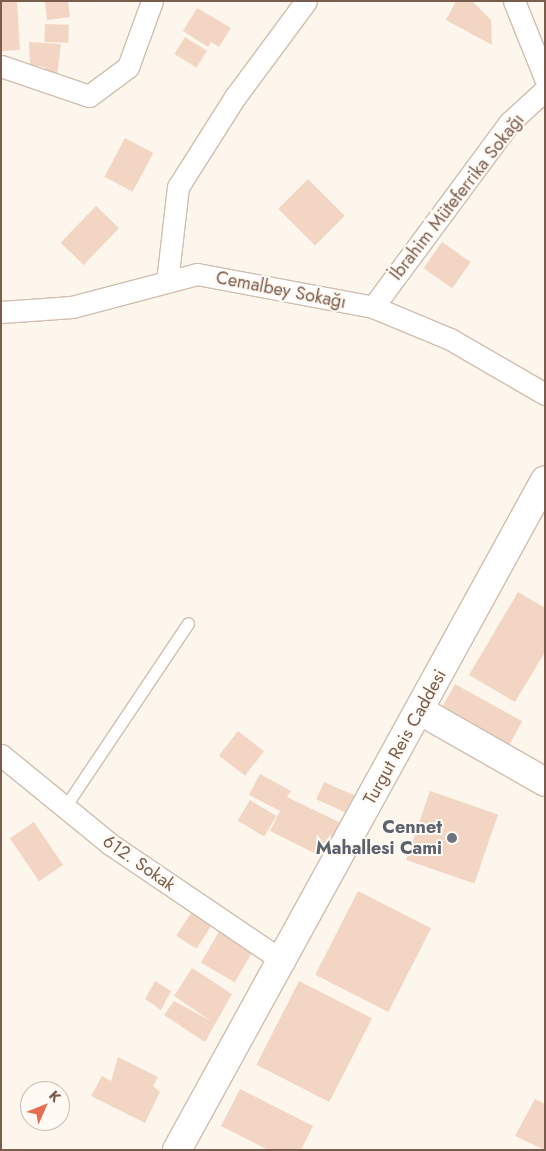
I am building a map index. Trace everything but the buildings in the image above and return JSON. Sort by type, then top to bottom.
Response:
[{"type":"street","points":[[1,66],[89,96],[128,67],[152,1]]},
{"type":"street","points":[[167,282],[178,187],[235,97],[306,1]]},
{"type":"street","points":[[514,1],[545,78]]},
{"type":"street","name":"İbrahim Müteferrika Sokağı","points":[[373,307],[510,122],[545,90]]},
{"type":"street","name":"Cemalbey Sokağı","points":[[1,312],[72,307],[197,274],[373,307],[450,340],[545,394]]},
{"type":"street","name":"Turgut Reis Caddesi","points":[[177,1150],[284,962],[545,480]]},
{"type":"street","points":[[419,710],[545,782]]},
{"type":"street","name":"612. Sokak","points":[[1,755],[110,844],[284,962]]},
{"type":"lane","points":[[65,807],[188,623]]},
{"type":"place","name":"Cennet Mahallesi Cami","points":[[452,838]]}]
